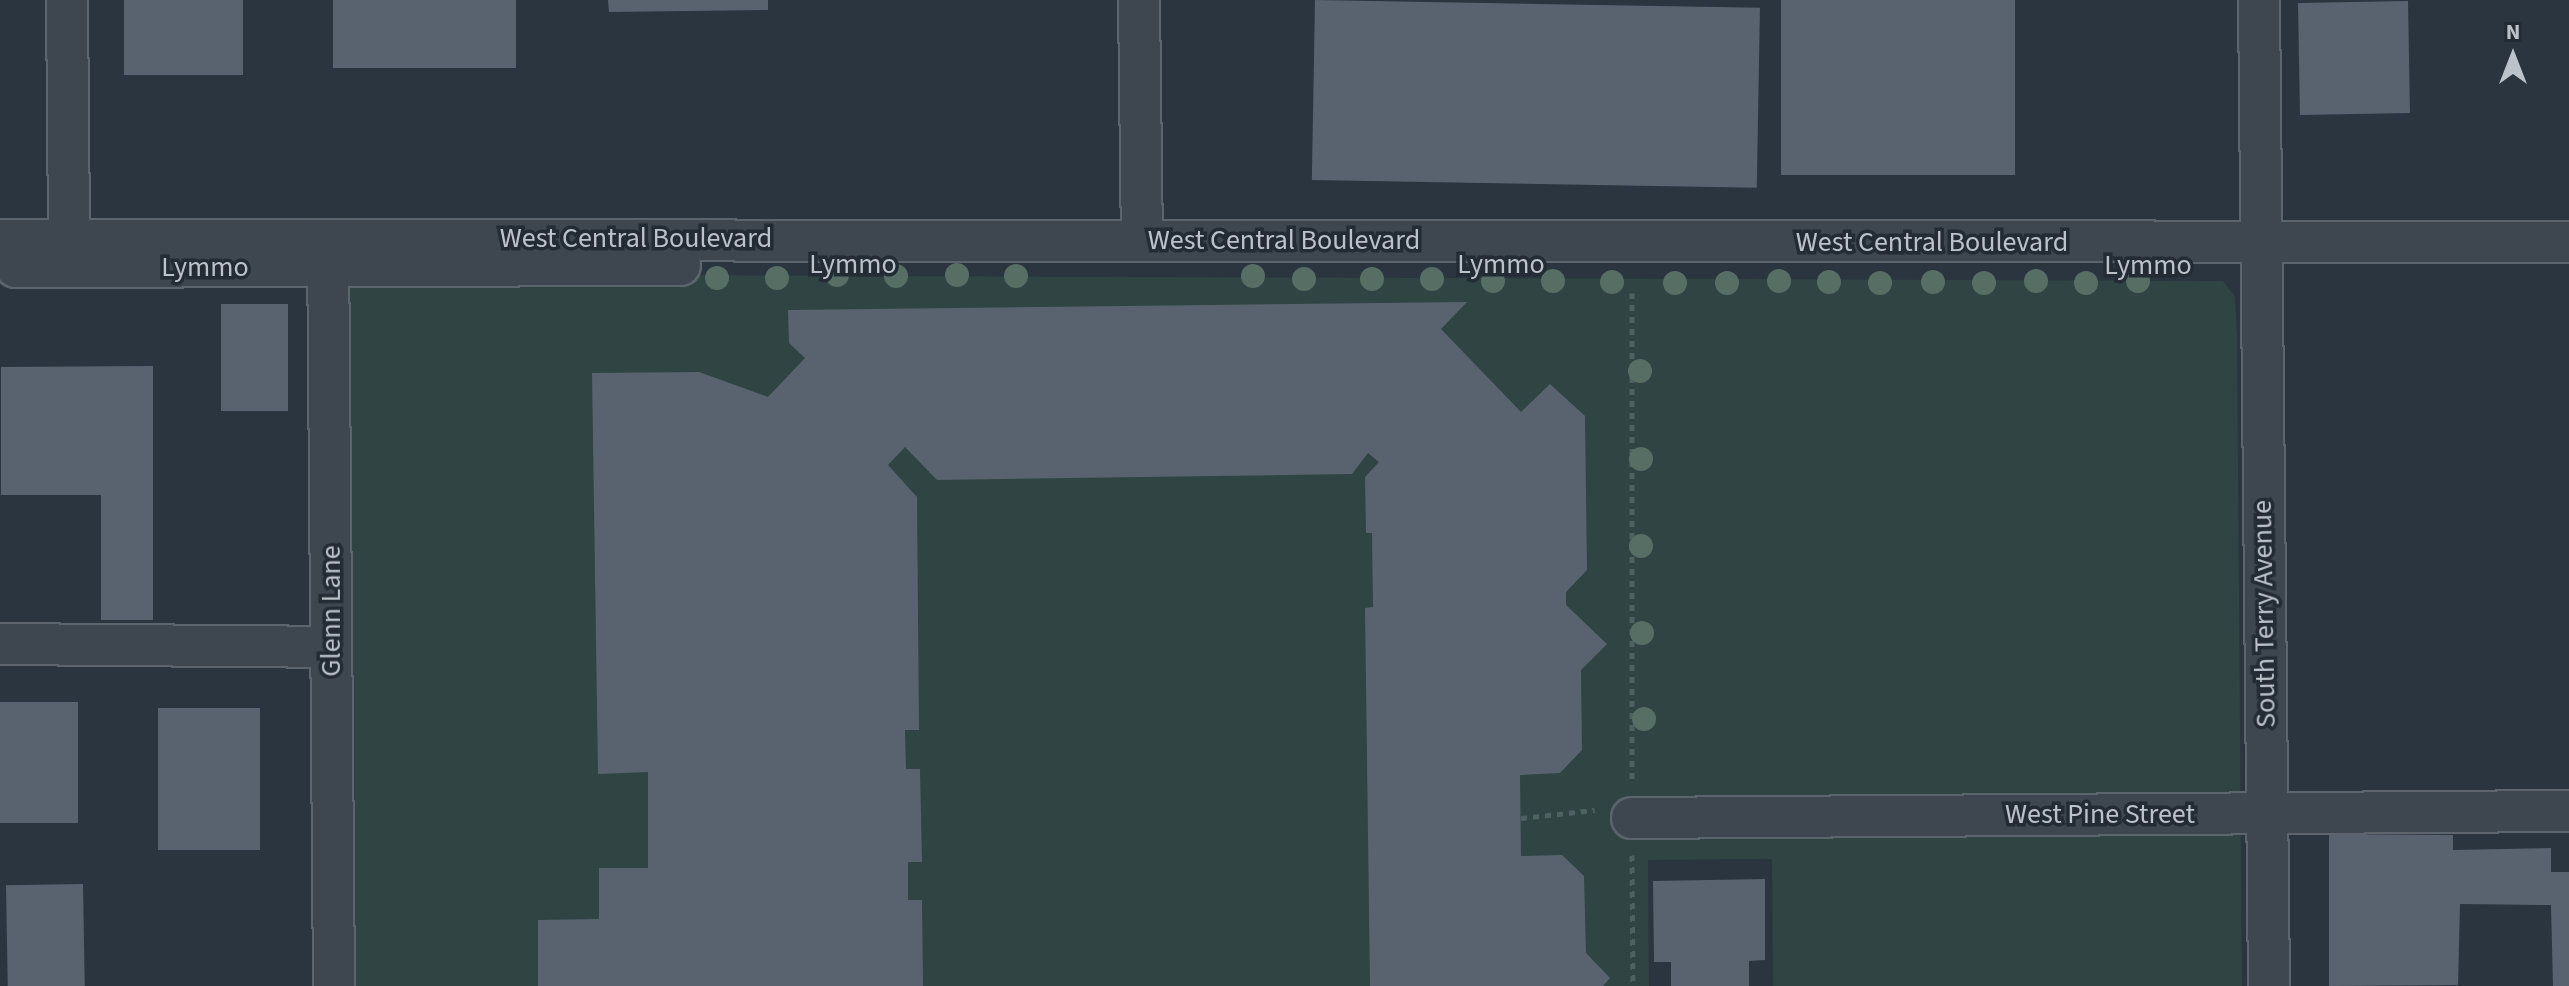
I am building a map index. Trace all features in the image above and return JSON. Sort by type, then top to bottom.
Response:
[{"type":"street","points":[[67,0],[69,239]]},
{"type":"street","points":[[1139,0],[1142,240]]},
{"type":"street","name":"South Terry Avenue","points":[[2259,0],[2269,986]]},
{"type":"street","name":"West Central Boulevard","points":[[0,240],[69,239],[328,251],[1142,240],[2262,254],[2569,242]]},
{"type":"street","name":"Lymmo","points":[[0,267],[328,251],[2262,254],[2569,263]]},
{"type":"street","name":"Glenn Lane","points":[[328,251],[334,986]]},
{"type":"street","points":[[0,644],[331,647]]},
{"type":"street","name":"West Pine Street","points":[[1632,812],[2569,811]]},
{"type":"path","points":[[1632,293],[1633,986]]},
{"type":"path","points":[[1521,818],[1632,812]]},
{"type":"green space","points":[[373,274],[2223,281],[2235,297],[2237,335],[2242,986],[1773,986],[1772,859],[1648,860],[1649,986],[351,986],[347,284]]},
{"type":"building","points":[[124,0],[243,0],[243,75],[124,75]]},
{"type":"building","points":[[333,0],[516,0],[516,68],[333,68]]},
{"type":"building","points":[[608,0],[768,0],[768,10],[609,12]]},
{"type":"building","points":[[1315,0],[1760,8],[1757,188],[1312,180]]},
{"type":"building","points":[[1781,0],[2015,0],[2015,175],[1781,175]]},
{"type":"building","points":[[2408,1],[2410,113],[2300,115],[2298,3]]},
{"type":"building","points":[[1467,302],[1441,329],[1521,412],[1550,384],[1585,416],[1587,570],[1566,592],[1566,605],[1607,644],[1581,670],[1582,750],[1560,773],[1520,775],[1521,856],[1562,855],[1584,876],[1586,953],[1610,978],[1603,986],[1370,986],[1365,608],[1373,607],[1372,533],[1366,533],[1365,477],[1379,462],[1368,453],[1352,474],[937,480],[905,447],[888,465],[917,497],[919,730],[905,730],[906,769],[920,769],[922,862],[908,862],[908,900],[922,900],[923,986],[538,986],[538,920],[599,919],[599,868],[648,868],[648,772],[598,774],[592,373],[699,372],[768,397],[805,358],[789,343],[788,310]]},
{"type":"building","points":[[221,304],[288,304],[288,411],[221,411]]},
{"type":"building","points":[[153,366],[153,620],[101,620],[101,495],[1,495],[1,367]]},
{"type":"building","points":[[0,702],[78,702],[78,823],[0,823]]},
{"type":"building","points":[[158,708],[260,708],[260,850],[158,850]]},
{"type":"building","points":[[2329,834],[2453,835],[2453,850],[2551,848],[2551,872],[2569,872],[2569,986],[2553,986],[2551,905],[2460,904],[2458,985],[2329,986]]},
{"type":"building","points":[[1765,879],[1765,960],[1749,961],[1749,986],[1671,986],[1671,962],[1654,962],[1653,881]]},
{"type":"building","points":[[83,884],[85,986],[8,986],[6,885]]}]
